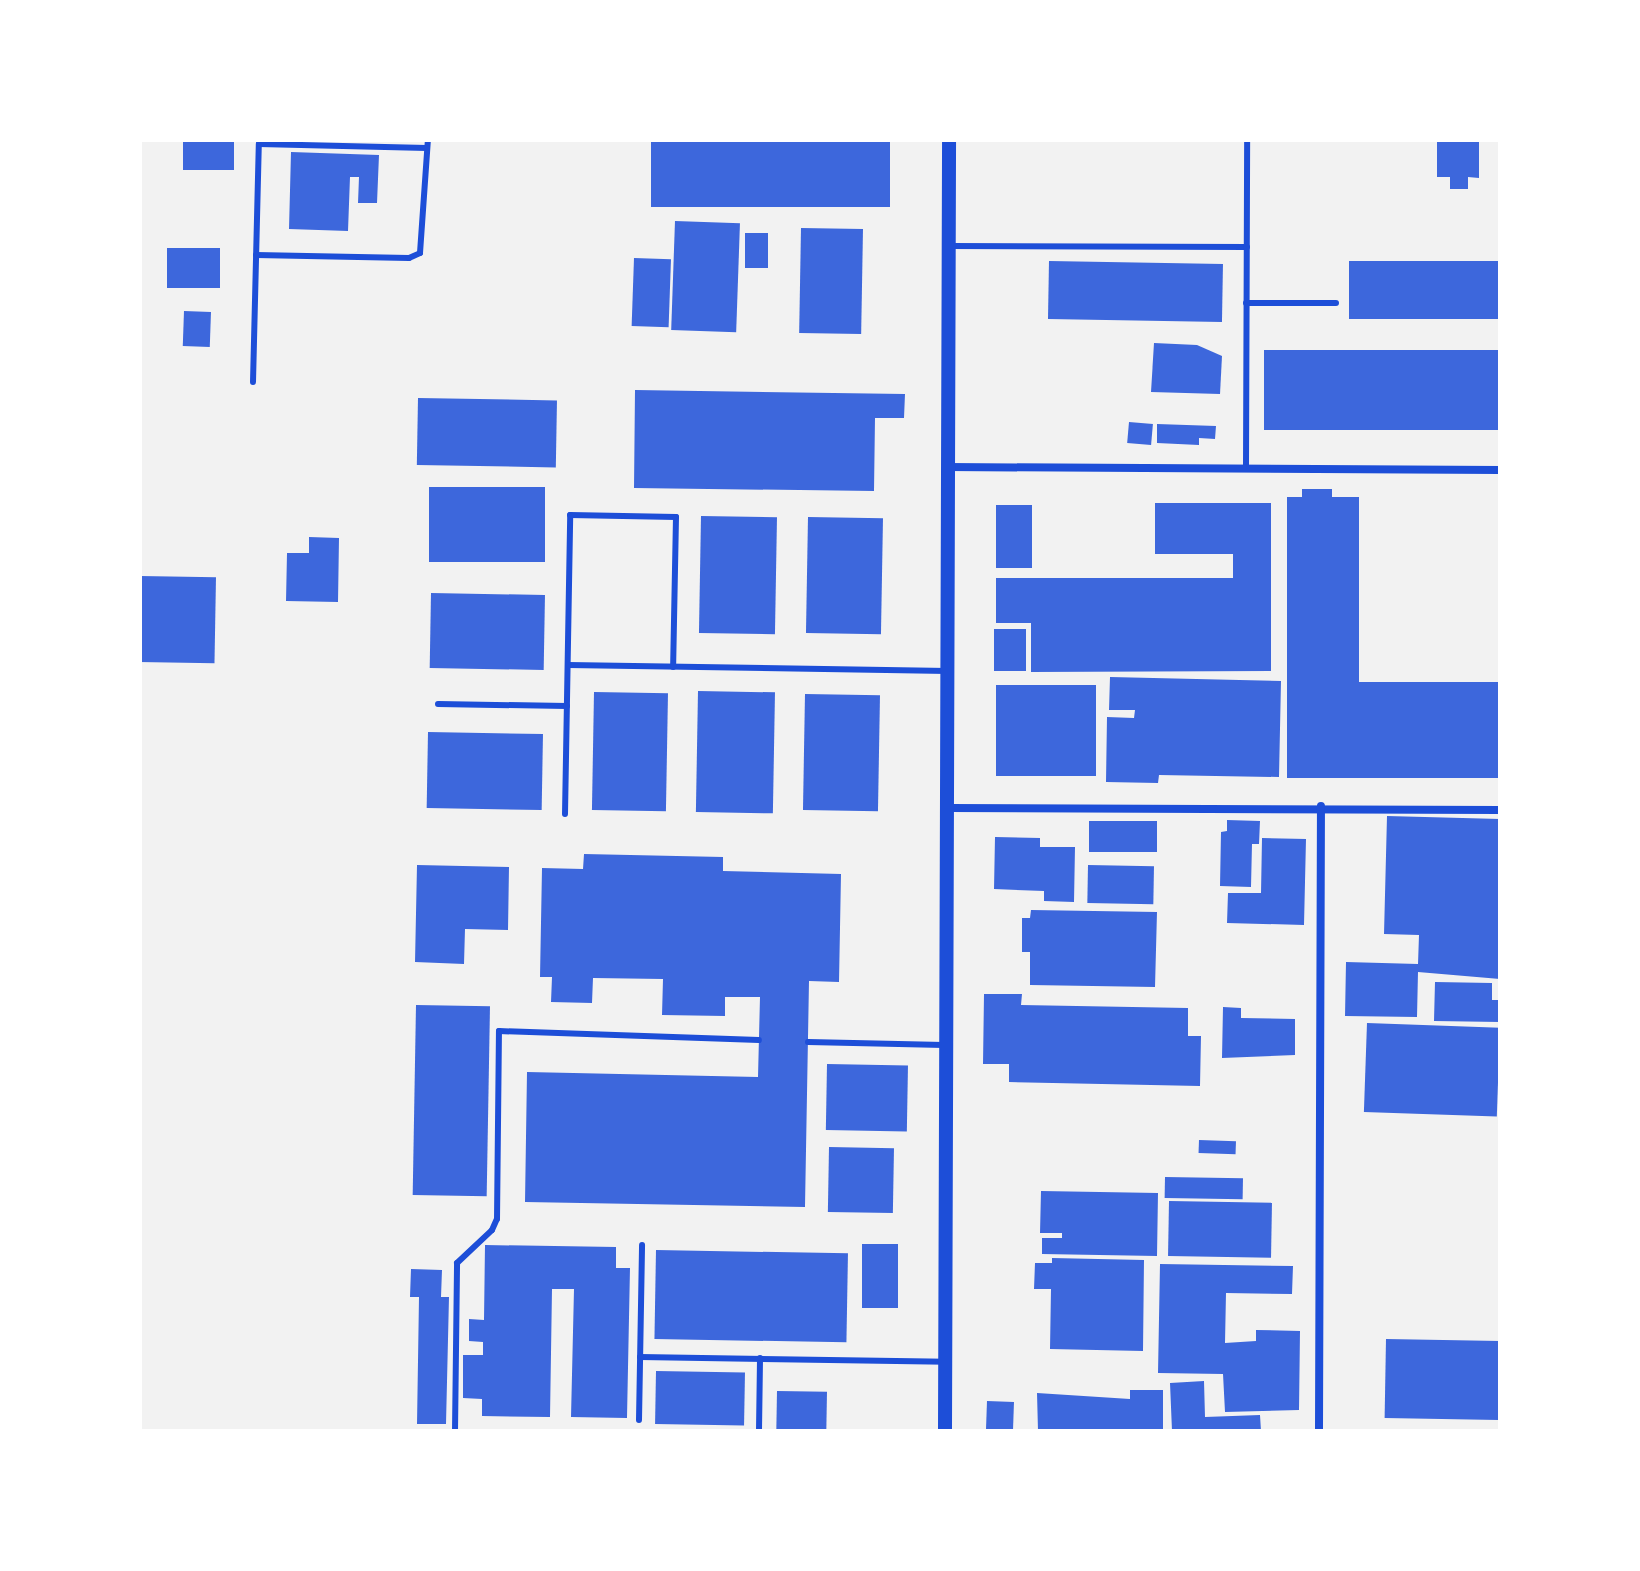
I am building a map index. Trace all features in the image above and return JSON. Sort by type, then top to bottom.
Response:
[{"type":"street","points":[[945,1431],[949,140]]},
{"type":"street","points":[[946,467],[1500,470]]},
{"type":"street","points":[[949,808],[1321,806],[1500,810]]},
{"type":"street","points":[[1319,1431],[1321,806]]},
{"type":"lane","points":[[1246,469],[1247,140]]},
{"type":"lane","points":[[253,382],[256,255],[259,144],[428,144],[420,253],[409,258],[256,255]]},
{"type":"lane","points":[[948,246],[1247,247]]},
{"type":"lane","points":[[1246,303],[1336,303]]},
{"type":"lane","points":[[565,814],[570,515],[676,517],[673,667]]},
{"type":"lane","points":[[568,665],[948,671]]},
{"type":"lane","points":[[438,704],[567,706]]},
{"type":"lane","points":[[455,1431],[457,1263],[492,1230],[497,1219],[499,1031],[759,1040]]},
{"type":"lane","points":[[808,1042],[948,1045]]},
{"type":"lane","points":[[639,1420],[642,1245]]},
{"type":"lane","points":[[640,1357],[946,1362]]},
{"type":"lane","points":[[759,1431],[760,1358]]},
{"type":"building","points":[[183,140],[234,140],[234,170],[183,170]]},
{"type":"building","points":[[651,140],[890,140],[890,207],[651,207]]},
{"type":"building","points":[[1437,140],[1479,140],[1479,178],[1468,177],[1468,189],[1450,189],[1450,177],[1437,177]]},
{"type":"building","points":[[291,152],[379,155],[377,203],[358,203],[359,177],[350,177],[348,231],[289,229]]},
{"type":"building","points":[[675,221],[740,223],[736,332],[671,330]]},
{"type":"building","points":[[801,228],[863,229],[861,334],[799,333]]},
{"type":"building","points":[[745,233],[768,233],[768,268],[745,268]]},
{"type":"building","points":[[167,248],[220,248],[220,288],[167,288]]},
{"type":"building","points":[[634,258],[671,259],[669,327],[632,326]]},
{"type":"building","points":[[1049,261],[1223,264],[1222,322],[1048,319]]},
{"type":"building","points":[[1349,261],[1500,261],[1500,319],[1349,319]]},
{"type":"building","points":[[184,311],[211,312],[210,347],[183,346]]},
{"type":"building","points":[[1154,343],[1197,345],[1222,356],[1220,394],[1151,392]]},
{"type":"building","points":[[1264,350],[1500,350],[1500,430],[1264,430]]},
{"type":"building","points":[[635,390],[905,394],[904,418],[875,418],[874,491],[634,488]]},
{"type":"building","points":[[418,398],[557,400],[556,467],[417,465]]},
{"type":"building","points":[[1129,422],[1153,424],[1151,445],[1127,443]]},
{"type":"building","points":[[1157,424],[1216,426],[1215,439],[1199,438],[1199,445],[1157,443]]},
{"type":"building","points":[[429,487],[545,487],[545,562],[429,562]]},
{"type":"building","points":[[1302,489],[1332,489],[1332,497],[1359,497],[1359,682],[1500,682],[1500,778],[1287,778],[1287,497],[1302,497]]},
{"type":"building","points":[[1155,503],[1271,503],[1271,671],[1031,672],[1031,623],[996,623],[996,578],[1233,578],[1233,554],[1155,554]]},
{"type":"building","points":[[996,505],[1032,505],[1032,568],[996,568]]},
{"type":"building","points":[[701,516],[777,517],[775,634],[699,633]]},
{"type":"building","points":[[808,517],[883,518],[881,634],[806,633]]},
{"type":"building","points":[[309,537],[339,538],[338,602],[286,601],[287,553],[309,553]]},
{"type":"building","points":[[140,576],[216,577],[214,663],[140,662]]},
{"type":"building","points":[[431,593],[545,595],[544,670],[430,668]]},
{"type":"building","points":[[994,629],[1026,629],[1026,671],[994,671]]},
{"type":"building","points":[[1110,677],[1281,681],[1279,777],[1159,775],[1158,783],[1106,782],[1107,717],[1134,718],[1135,710],[1109,710]]},
{"type":"building","points":[[996,685],[1096,685],[1096,776],[996,776]]},
{"type":"building","points":[[698,691],[775,692],[773,813],[696,812]]},
{"type":"building","points":[[594,692],[668,693],[666,811],[592,810]]},
{"type":"building","points":[[805,694],[880,695],[878,811],[803,810]]},
{"type":"building","points":[[428,732],[543,734],[542,810],[427,808]]},
{"type":"building","points":[[1387,816],[1500,819],[1500,979],[1418,972],[1417,1017],[1345,1016],[1346,962],[1418,964],[1419,935],[1384,934]]},
{"type":"building","points":[[1227,820],[1260,821],[1259,844],[1252,844],[1251,887],[1220,886],[1221,832],[1227,831]]},
{"type":"building","points":[[1089,821],[1157,821],[1157,852],[1089,852]]},
{"type":"building","points":[[995,837],[1040,838],[1040,847],[1075,847],[1074,902],[1044,901],[1044,891],[994,889]]},
{"type":"building","points":[[1262,838],[1306,839],[1304,925],[1227,923],[1228,893],[1261,893]]},
{"type":"building","points":[[584,854],[723,857],[723,871],[841,874],[839,982],[809,981],[805,1207],[525,1202],[527,1072],[758,1077],[760,997],[725,997],[725,1016],[662,1015],[663,979],[593,978],[592,1003],[551,1002],[552,977],[540,977],[542,868],[583,869]]},
{"type":"building","points":[[417,865],[509,867],[508,930],[465,929],[464,964],[415,962]]},
{"type":"building","points":[[1088,865],[1154,866],[1153,904],[1087,903]]},
{"type":"building","points":[[1031,910],[1157,912],[1155,987],[1030,985],[1030,952],[1022,952],[1022,918],[1030,918]]},
{"type":"building","points":[[1435,982],[1492,983],[1492,1000],[1500,1000],[1500,1022],[1434,1021]]},
{"type":"building","points":[[984,994],[1022,994],[1021,1005],[1188,1008],[1188,1036],[1201,1036],[1200,1086],[1009,1082],[1009,1064],[983,1064]]},
{"type":"building","points":[[416,1005],[490,1006],[487,1196],[413,1195]]},
{"type":"building","points":[[1223,1007],[1241,1008],[1241,1018],[1295,1019],[1295,1055],[1222,1058]]},
{"type":"building","points":[[1367,1023],[1500,1028],[1497,1117],[1364,1112]]},
{"type":"building","points":[[827,1064],[908,1065],[907,1131],[826,1130]]},
{"type":"building","points":[[1199,1140],[1236,1141],[1236,1154],[1199,1153]]},
{"type":"building","points":[[829,1147],[894,1148],[893,1213],[828,1212]]},
{"type":"building","points":[[1165,1177],[1243,1178],[1243,1199],[1165,1198]]},
{"type":"building","points":[[1041,1191],[1158,1193],[1157,1256],[1042,1254],[1042,1238],[1062,1238],[1062,1233],[1040,1233]]},
{"type":"building","points":[[1169,1201],[1272,1203],[1271,1258],[1168,1256]]},
{"type":"building","points":[[862,1244],[898,1244],[898,1308],[862,1308]]},
{"type":"building","points":[[485,1245],[616,1247],[616,1268],[630,1268],[627,1418],[571,1417],[574,1289],[552,1289],[550,1417],[482,1416],[482,1399],[463,1398],[463,1355],[483,1355],[483,1342],[469,1341],[469,1319],[484,1320]]},
{"type":"building","points":[[656,1250],[848,1253],[846,1342],[654,1339]]},
{"type":"building","points":[[1052,1258],[1144,1260],[1143,1351],[1050,1349],[1051,1289],[1034,1289],[1035,1263],[1052,1263]]},
{"type":"building","points":[[1160,1264],[1293,1266],[1292,1294],[1226,1293],[1225,1343],[1256,1341],[1256,1330],[1300,1331],[1299,1410],[1225,1412],[1223,1374],[1158,1373]]},
{"type":"building","points":[[411,1269],[442,1270],[441,1297],[449,1297],[446,1424],[417,1424],[419,1297],[410,1297]]},
{"type":"building","points":[[1386,1339],[1500,1341],[1499,1420],[1385,1418]]},
{"type":"building","points":[[656,1371],[745,1373],[744,1426],[655,1424]]},
{"type":"building","points":[[1204,1381],[1205,1417],[1260,1415],[1261,1431],[1172,1431],[1170,1383]]},
{"type":"building","points":[[1130,1390],[1163,1390],[1163,1431],[1038,1431],[1037,1393],[1130,1399]]},
{"type":"building","points":[[777,1391],[827,1392],[826,1431],[776,1431]]},
{"type":"building","points":[[987,1401],[1014,1402],[1013,1431],[986,1431]]}]
